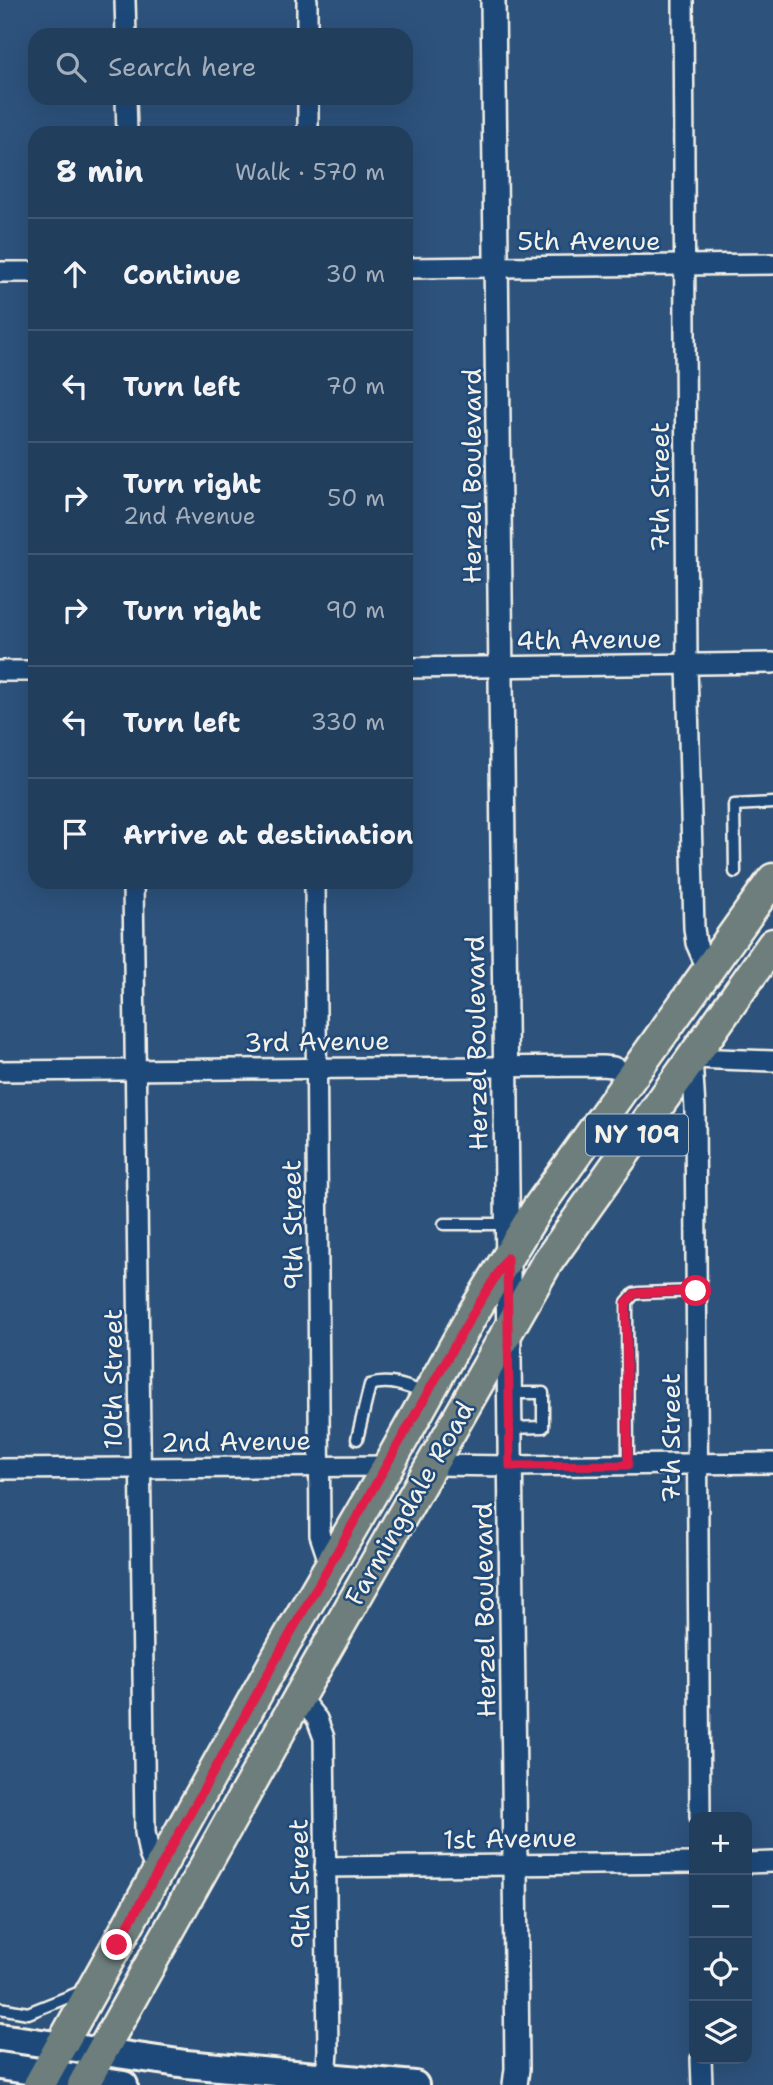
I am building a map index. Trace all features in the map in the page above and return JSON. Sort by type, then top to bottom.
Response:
[{"type":"main road","name":"Farmingdale Road","points":[[42,2079],[472,1315],[537,1209],[773,879]]},
{"type":"main road","name":"Farmingdale Road","points":[[84,2082],[508,1330],[570,1228],[773,944]]},
{"type":"main road","points":[[0,2037],[101,2053],[415,2085]]},
{"type":"main road","points":[[0,2066],[42,2079],[124,2085]]},
{"type":"street","points":[[125,0],[126,28]]},
{"type":"street","points":[[307,0],[307,28]]},
{"type":"street","name":"Herzel Boulevard","points":[[494,0],[515,1864],[515,2085]]},
{"type":"street","name":"7th Street","points":[[683,0],[687,664],[695,943],[708,971]]},
{"type":"street","points":[[126,105],[127,126]]},
{"type":"street","points":[[308,105],[308,126]]},
{"type":"street","name":"5th Avenue","points":[[413,268],[773,264]]},
{"type":"street","points":[[0,272],[28,272]]},
{"type":"street","name":"4th Avenue","points":[[413,668],[773,663]]},
{"type":"street","points":[[0,671],[28,671]]},
{"type":"street","name":"10th Street","points":[[133,889],[145,1832],[149,1854],[157,1873]]},
{"type":"street","name":"9th Street","points":[[315,889],[320,1535],[330,1565]]},
{"type":"street","points":[[692,1058],[773,1061]]},
{"type":"street","name":"7th Street","points":[[692,1058],[695,1109],[700,1812]]},
{"type":"street","name":"3rd Avenue","points":[[0,1072],[505,1065],[607,1066],[633,1076]]},
{"type":"street","points":[[432,1465],[773,1463]]},
{"type":"street","name":"2nd Avenue","points":[[0,1469],[388,1466]]},
{"type":"street","name":"9th Street","points":[[299,1697],[317,1719],[323,1732],[328,2051],[326,2078]]},
{"type":"street","name":"1st Avenue","points":[[325,1867],[689,1863]]},
{"type":"street","points":[[752,1863],[773,1863]]},
{"type":"street","points":[[701,2064],[702,2085]]},
{"type":"lane","points":[[734,872],[734,805],[773,803]]},
{"type":"lane","points":[[444,1224],[507,1224]]},
{"type":"lane","points":[[628,1465],[626,1303],[634,1294],[696,1291]]},
{"type":"lane","points":[[357,1439],[370,1385],[378,1382],[401,1384],[428,1395]]},
{"type":"lane","points":[[509,1392],[543,1393],[543,1427],[510,1428]]},
{"type":"lane","points":[[0,2008],[28,2013],[93,1987]]},
{"type":"route","points":[[117,1945],[285,1643],[507,1258],[510,1466],[628,1465],[626,1303],[634,1294],[696,1291]]}]
